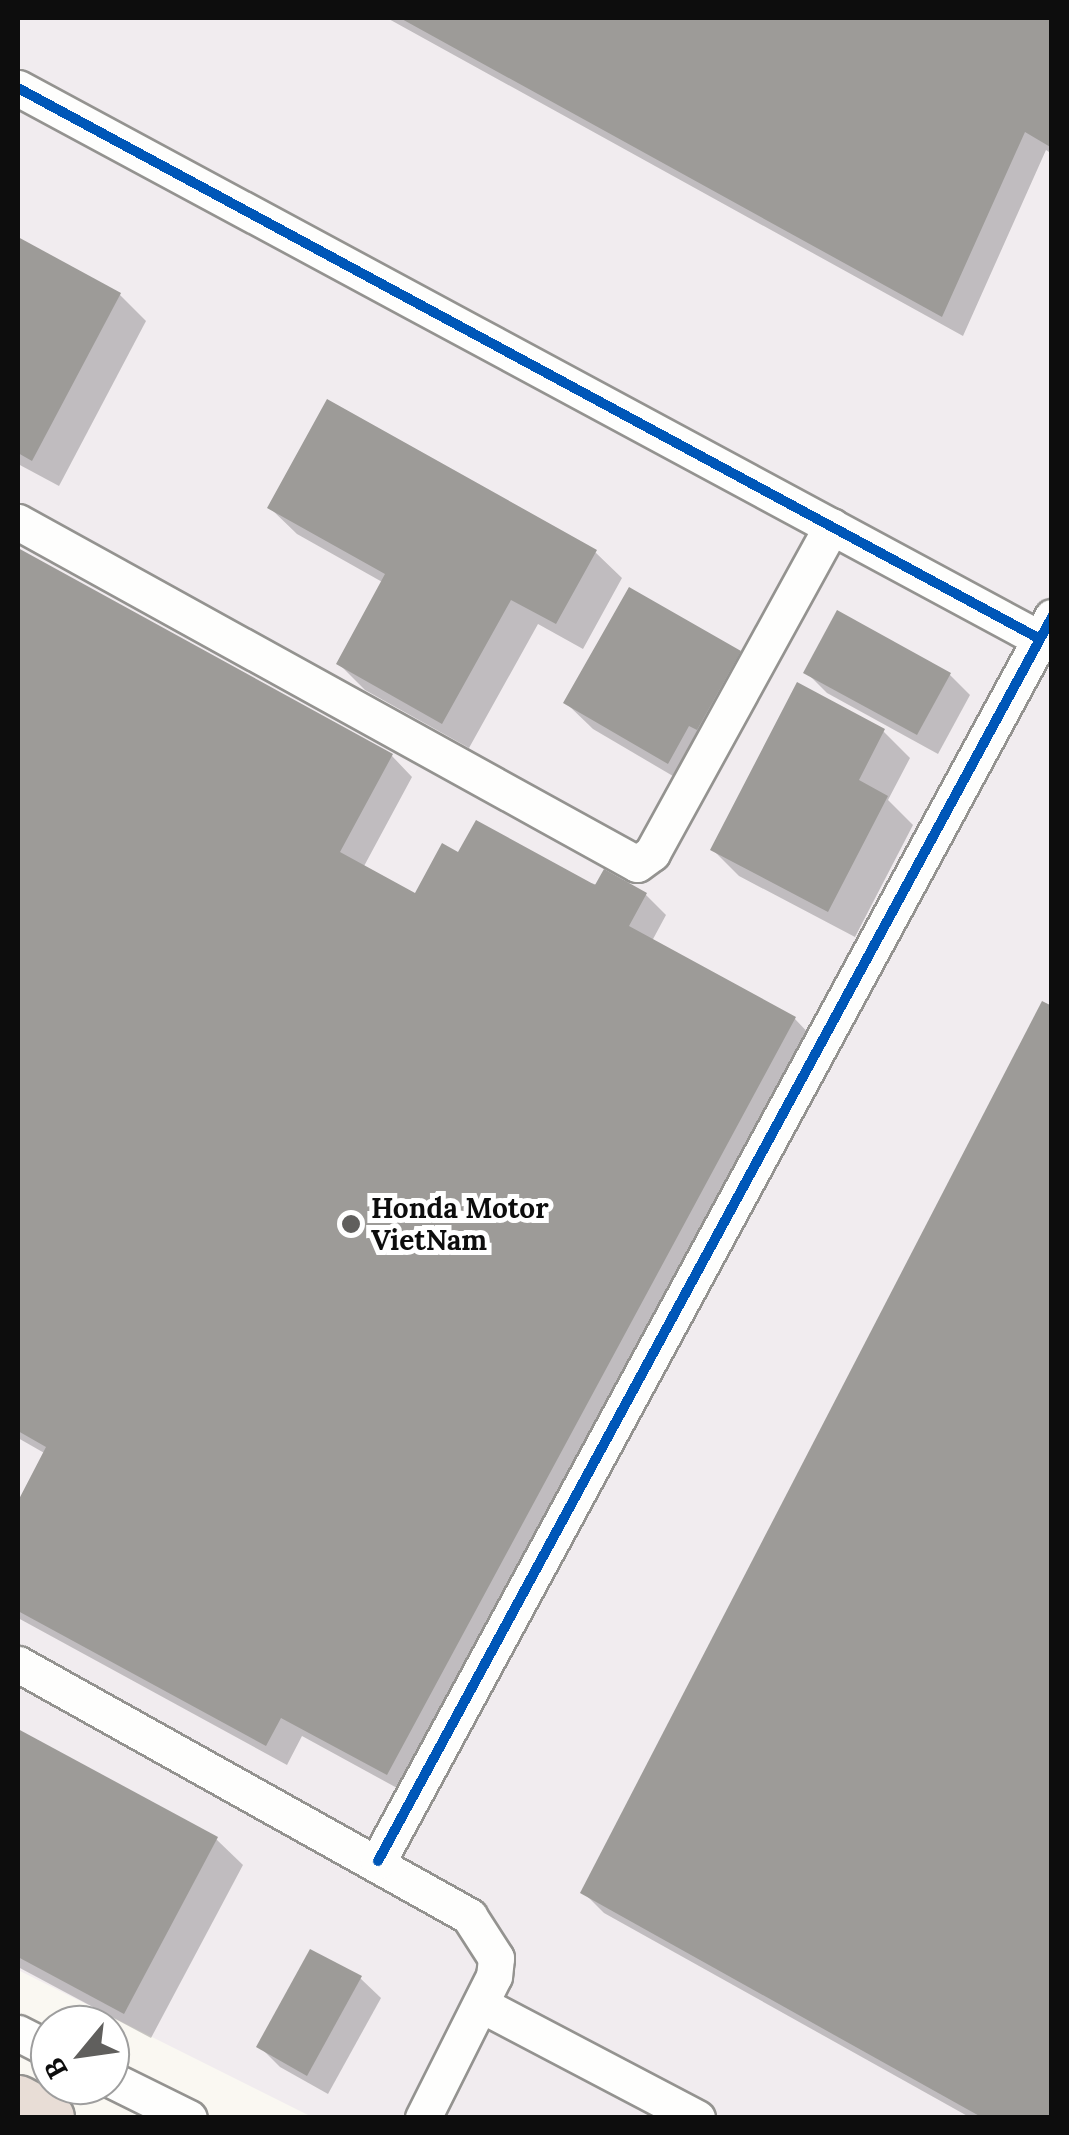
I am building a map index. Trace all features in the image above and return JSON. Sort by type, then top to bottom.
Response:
[{"type":"highway","points":[[18,2102],[48,2118]]},
{"type":"street","points":[[18,88],[832,526],[1046,628],[378,1861]]},
{"type":"street","points":[[18,522],[637,864],[652,853],[832,526]]},
{"type":"street","points":[[18,1664],[448,1899],[485,1937],[496,1958],[482,2005],[422,2118]]},
{"type":"street","points":[[482,2005],[697,2118]]},
{"type":"street","points":[[130,2089],[189,2118]]},
{"type":"shaded area","points":[[18,18],[1051,18],[1051,2117],[312,2117],[130,2026],[130,2005],[88,2005],[18,1970]]},
{"type":"building","points":[[400,18],[1052,18],[1052,148],[1025,132],[942,317]]},
{"type":"building","points":[[18,237],[121,293],[32,461],[18,453]]},
{"type":"building","points":[[327,399],[597,550],[556,624],[511,600],[442,724],[336,664],[385,574],[267,508]]},
{"type":"building","name":"Honda Motor VietNam","points":[[18,548],[393,754],[340,852],[415,893],[442,843],[458,852],[476,820],[595,885],[604,869],[647,893],[629,926],[796,1017],[387,1775],[281,1718],[266,1746],[18,1611],[18,1501],[46,1447],[18,1431]]},
{"type":"building","points":[[629,587],[741,651],[697,730],[689,726],[668,764],[563,703]]},
{"type":"building","points":[[837,610],[951,673],[917,735],[803,673]]},
{"type":"building","points":[[797,682],[885,729],[859,780],[888,796],[828,912],[710,850]]},
{"type":"building","points":[[1042,1001],[1052,1006],[1052,2118],[983,2118],[580,1893]]},
{"type":"building","points":[[18,1729],[218,1837],[129,2005],[107,2005],[18,1957]]},
{"type":"building","points":[[310,1949],[362,1976],[307,2076],[256,2047]]},
{"type":"cycle path","points":[[18,88],[1040,639]]},
{"type":"cycle path","points":[[378,1861],[1052,617]]},
{"type":"place","name":"Honda Motor VietNam","points":[[351,1224]]}]
